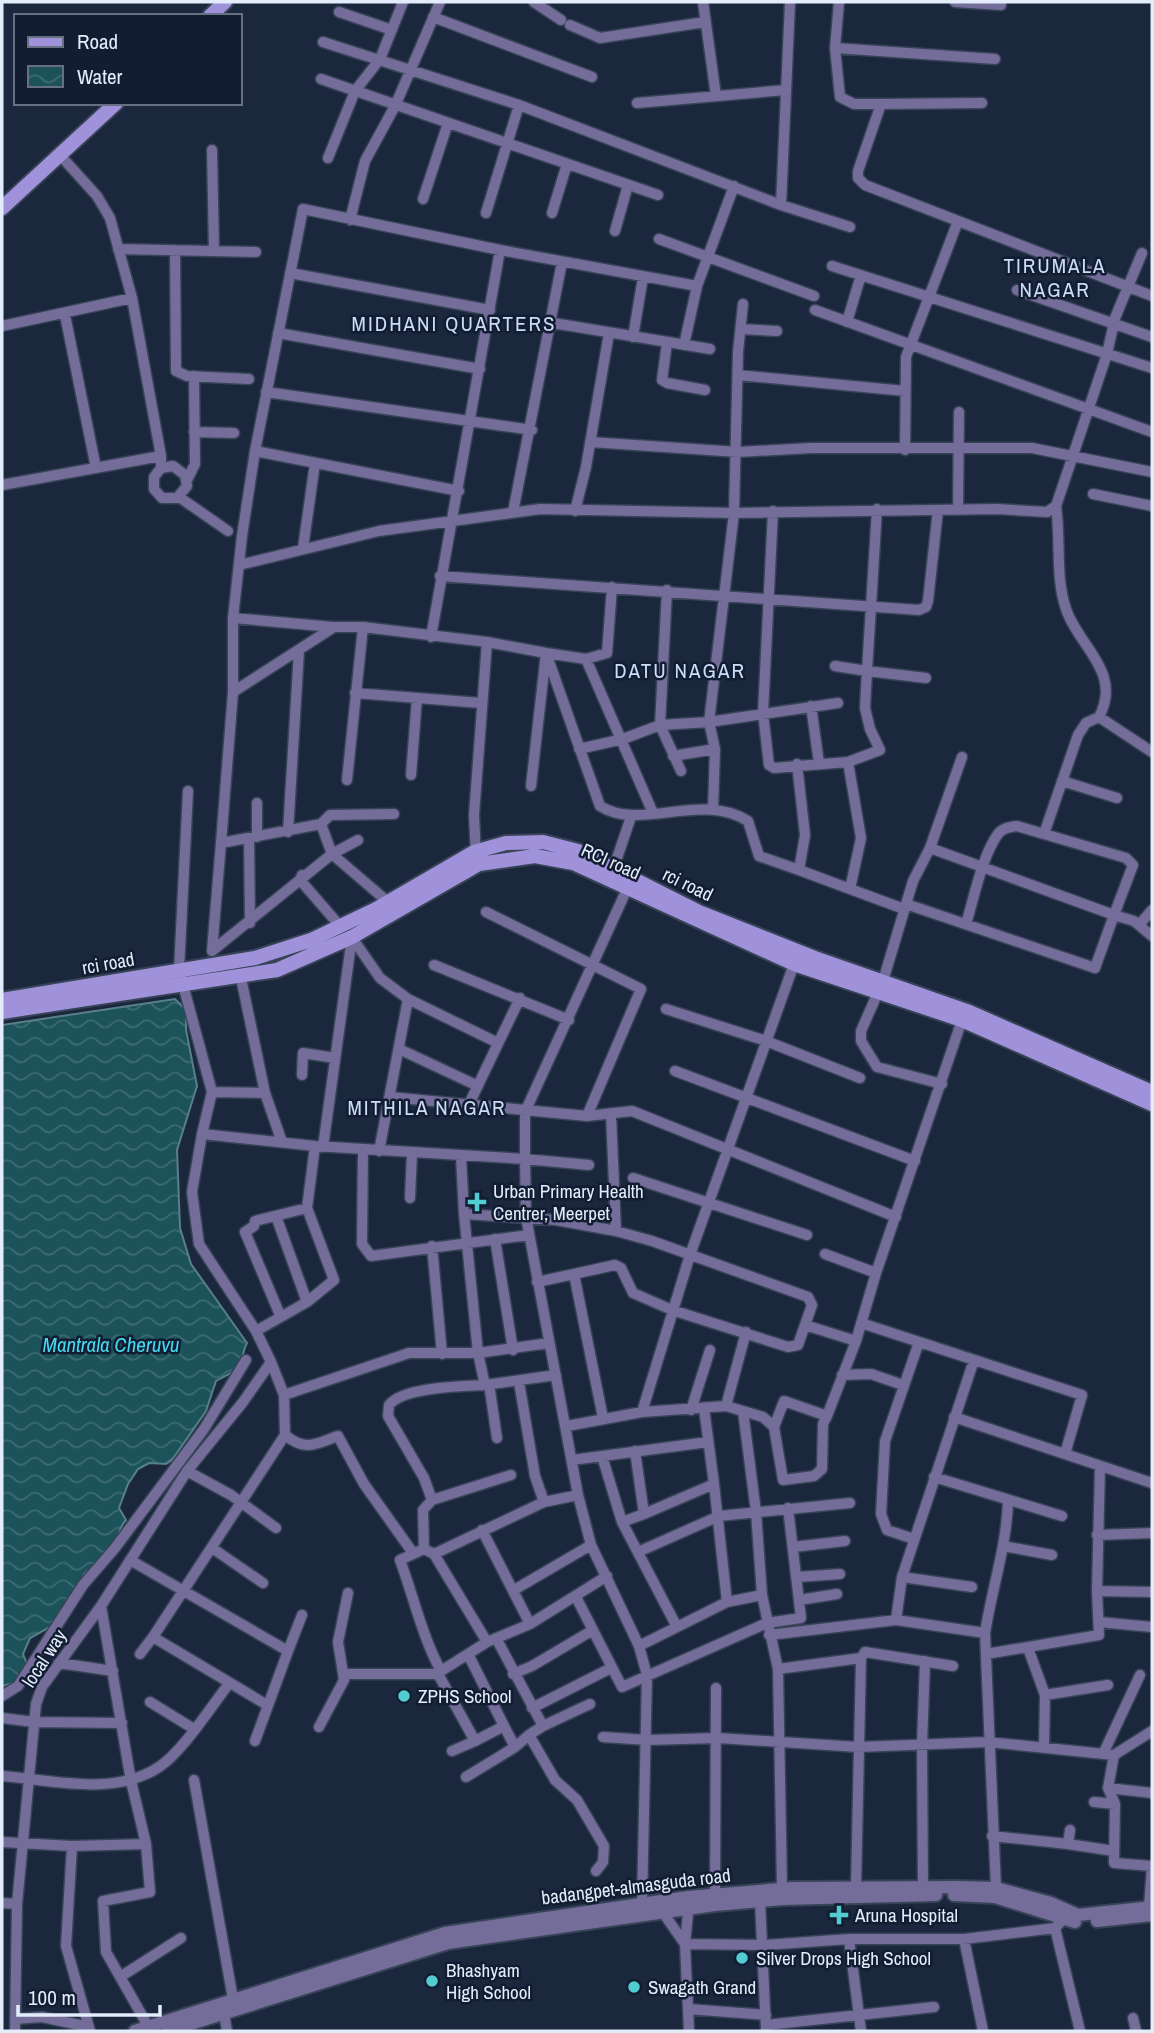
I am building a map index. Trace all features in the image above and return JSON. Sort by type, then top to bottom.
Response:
[{"type":"main road","points":[[212,14],[225,2]]},
{"type":"main road","points":[[2,208],[114,105]]},
{"type":"main road","name":"rci road","points":[[2,1000],[255,958],[311,940],[506,843],[543,842],[578,851],[699,912],[880,987],[967,1011],[1152,1092]]},
{"type":"main road","name":"RCI road","points":[[2,1012],[242,978],[277,970],[353,938],[476,858],[536,856],[573,863],[627,890],[794,964],[880,987],[1152,1104]]},
{"type":"street","points":[[328,158],[355,91],[380,60],[403,2]]},
{"type":"street","points":[[350,220],[365,161],[395,106],[440,2]]},
{"type":"street","points":[[534,2],[566,23],[600,38],[705,22]]},
{"type":"street","points":[[703,2],[716,96]]},
{"type":"street","points":[[781,205],[790,2]]},
{"type":"street","points":[[839,2],[835,48],[840,97],[853,104],[982,103]]},
{"type":"street","points":[[955,2],[1001,5]]},
{"type":"street","points":[[339,12],[392,30]]},
{"type":"street","points":[[433,17],[592,77]]},
{"type":"street","points":[[323,42],[519,105],[781,205],[850,227]]},
{"type":"street","points":[[835,48],[995,59]]},
{"type":"street","points":[[321,79],[657,195]]},
{"type":"street","points":[[637,103],[786,90]]},
{"type":"street","points":[[881,104],[858,170],[858,178],[865,185],[1152,296]]},
{"type":"street","points":[[486,213],[519,105]]},
{"type":"street","points":[[423,199],[448,123]]},
{"type":"street","points":[[212,150],[214,251]]},
{"type":"street","points":[[60,155],[97,196],[110,218],[132,298],[160,456],[161,468],[154,477],[154,489],[167,500],[179,497],[185,491],[187,480],[194,470],[194,376]]},
{"type":"street","points":[[552,213],[567,164]]},
{"type":"street","points":[[615,231],[628,185]]},
{"type":"street","points":[[684,345],[697,286],[734,186]]},
{"type":"street","points":[[358,840],[332,854],[301,877],[250,923],[212,951],[233,692],[233,618],[239,565],[255,450],[303,209],[500,250],[697,286]]},
{"type":"street","points":[[905,450],[908,345],[930,297],[958,221]]},
{"type":"street","points":[[659,239],[814,296]]},
{"type":"street","points":[[118,249],[256,252]]},
{"type":"street","points":[[175,250],[176,371],[179,375],[249,379]]},
{"type":"street","points":[[431,637],[500,250]]},
{"type":"street","points":[[1044,834],[1078,735],[1086,723],[1099,717],[1104,704],[1102,670],[1066,609],[1056,506],[1107,354],[1113,324],[1142,253]]},
{"type":"street","points":[[513,512],[553,323],[562,262]]},
{"type":"street","points":[[832,267],[1152,368]]},
{"type":"street","points":[[289,274],[490,310]]},
{"type":"street","points":[[847,322],[861,275]]},
{"type":"street","points":[[633,337],[643,276]]},
{"type":"street","points":[[1017,290],[1152,337]]},
{"type":"street","points":[[2,326],[65,315],[132,298]]},
{"type":"street","points":[[713,810],[715,749],[709,722],[723,595],[729,582],[738,452],[738,375],[743,304]]},
{"type":"street","points":[[815,310],[1152,432]]},
{"type":"street","points":[[65,315],[96,468]]},
{"type":"street","points":[[553,323],[710,349]]},
{"type":"street","points":[[741,329],[776,331]]},
{"type":"street","points":[[278,333],[480,369]]},
{"type":"street","points":[[575,511],[609,333]]},
{"type":"street","points":[[667,343],[662,380],[705,390]]},
{"type":"street","points":[[738,375],[905,391]]},
{"type":"street","points":[[266,392],[531,430]]},
{"type":"street","points":[[958,510],[959,412]]},
{"type":"street","points":[[194,432],[234,433]]},
{"type":"street","points":[[590,442],[738,452],[811,448],[1032,448],[1152,472]]},
{"type":"street","points":[[255,450],[459,491]]},
{"type":"street","points":[[2,485],[160,456]]},
{"type":"street","points":[[303,548],[315,463]]},
{"type":"street","points":[[161,468],[178,468],[187,480]]},
{"type":"street","points":[[1093,494],[1152,506]]},
{"type":"street","points":[[179,497],[228,531]]},
{"type":"street","points":[[239,565],[379,530],[540,509],[734,513],[877,509],[997,509],[1047,512],[1056,506]]},
{"type":"street","points":[[773,511],[771,598],[763,713],[769,765],[774,768],[797,764],[848,762],[880,750],[870,729],[865,708],[877,509]]},
{"type":"street","points":[[440,576],[667,590],[919,610],[926,607],[938,510]]},
{"type":"street","points":[[233,618],[363,627],[487,642],[586,659],[607,653],[612,587]]},
{"type":"street","points":[[667,590],[660,725],[681,772]]},
{"type":"street","points":[[233,692],[334,627]]},
{"type":"street","points":[[347,780],[363,627]]},
{"type":"street","points":[[476,858],[481,703],[487,642]]},
{"type":"street","points":[[288,832],[299,651]]},
{"type":"street","points":[[546,653],[600,806],[631,817],[684,808],[713,810],[748,821],[759,856],[850,889],[966,924],[1095,968],[1133,865],[1017,826],[998,833],[966,924]]},
{"type":"street","points":[[531,786],[546,653]]},
{"type":"street","points":[[586,659],[653,813]]},
{"type":"street","points":[[835,666],[926,678]]},
{"type":"street","points":[[355,693],[481,703]]},
{"type":"street","points":[[411,775],[417,698]]},
{"type":"street","points":[[579,749],[623,739],[660,725],[709,722],[838,703]]},
{"type":"street","points":[[811,706],[819,763]]},
{"type":"street","points":[[1099,717],[1152,752]]},
{"type":"street","points":[[673,756],[715,749]]},
{"type":"street","points":[[942,1084],[877,1067],[869,1056],[861,1031],[880,987],[905,906],[930,848],[962,757]]},
{"type":"street","points":[[848,762],[861,838],[850,889]]},
{"type":"street","points":[[797,764],[805,835],[799,870]]},
{"type":"street","points":[[1062,781],[1117,798]]},
{"type":"street","points":[[140,1654],[243,1504],[285,1435],[284,1395],[271,1362],[256,1331],[199,1244],[192,1192],[212,1092],[179,970],[188,791]]},
{"type":"street","points":[[250,923],[257,803]]},
{"type":"street","points":[[221,843],[321,824],[330,815],[394,814]]},
{"type":"street","points":[[614,867],[631,817]]},
{"type":"street","points":[[321,824],[332,854],[388,902]]},
{"type":"street","points":[[930,848],[983,870],[1114,915],[1139,925],[1152,936]]},
{"type":"street","points":[[301,877],[340,926]]},
{"type":"street","points":[[627,890],[525,1112],[525,1159],[526,1217],[578,1495],[591,1545],[639,1646],[647,1675],[642,1904]]},
{"type":"street","points":[[1139,925],[1152,910]]},
{"type":"street","points":[[486,912],[641,989],[587,1116]]},
{"type":"street","points":[[353,938],[380,978],[408,999],[498,1043]]},
{"type":"street","points":[[256,1331],[307,1302],[334,1280],[307,1208],[335,1058],[353,938]]},
{"type":"street","points":[[642,1412],[690,1255],[794,964]]},
{"type":"street","points":[[434,965],[569,1020]]},
{"type":"street","points":[[242,978],[265,1093],[282,1142]]},
{"type":"street","points":[[469,1104],[520,998]]},
{"type":"street","points":[[379,1151],[408,999]]},
{"type":"street","points":[[666,1009],[766,1041],[860,1078]]},
{"type":"street","points":[[827,1416],[784,1401],[774,1427],[783,1480],[814,1476],[822,1469],[821,1450],[827,1416],[856,1341],[876,1273],[962,1020]]},
{"type":"street","points":[[398,1049],[478,1086]]},
{"type":"street","points":[[302,1075],[303,1053],[335,1058]]},
{"type":"street","points":[[675,1071],[915,1161]]},
{"type":"street","points":[[212,1092],[265,1093]]},
{"type":"street","points":[[390,1097],[587,1116],[632,1111],[727,1152],[896,1217]]},
{"type":"street","points":[[611,1114],[616,1231]]},
{"type":"street","points":[[202,1135],[379,1151],[589,1165]]},
{"type":"street","points":[[363,1149],[362,1244],[371,1256],[529,1235]]},
{"type":"street","points":[[410,1198],[412,1153]]},
{"type":"street","points":[[461,1157],[478,1353],[497,1438]]},
{"type":"street","points":[[633,1178],[807,1235]]},
{"type":"street","points":[[280,1315],[246,1232],[254,1226],[255,1221],[307,1208]]},
{"type":"street","points":[[464,1214],[526,1217],[616,1231],[808,1297],[812,1305],[794,1348],[672,1310],[633,1293],[621,1268],[615,1265],[537,1282]]},
{"type":"street","points":[[276,1216],[307,1302]]},
{"type":"street","points":[[495,1239],[513,1350]]},
{"type":"street","points":[[432,1246],[442,1354]]},
{"type":"street","points":[[825,1254],[876,1273]]},
{"type":"street","points":[[574,1274],[603,1418]]},
{"type":"street","points":[[861,1323],[1082,1395],[1065,1454]]},
{"type":"street","points":[[805,1325],[856,1341]]},
{"type":"street","points":[[726,1406],[746,1332]]},
{"type":"street","points":[[914,1539],[887,1530],[881,1514],[885,1441],[919,1342]]},
{"type":"street","points":[[284,1395],[347,1376],[408,1353],[478,1353],[549,1343]]},
{"type":"street","points":[[691,1410],[710,1350]]},
{"type":"street","points":[[2,1696],[18,1685],[83,1585],[115,1548],[204,1429],[246,1360]]},
{"type":"street","points":[[896,1620],[902,1577],[974,1360]]},
{"type":"street","name":"local way","points":[[15,2031],[17,1904],[27,1778],[36,1704],[42,1687],[101,1606],[187,1471],[243,1402],[271,1362]]},
{"type":"street","points":[[842,1375],[871,1374],[904,1385]]},
{"type":"street","points":[[432,1500],[424,1478],[388,1416],[389,1405],[396,1398],[423,1391],[519,1382],[556,1375]]},
{"type":"street","points":[[519,1382],[535,1476],[544,1502]]},
{"type":"street","points":[[567,1426],[642,1412],[726,1406],[763,1417],[774,1427]]},
{"type":"street","points":[[704,1408],[719,1516],[727,1602]]},
{"type":"street","points":[[743,1411],[757,1511],[762,1595],[778,1668],[782,1889]]},
{"type":"street","points":[[954,1417],[1152,1483]]},
{"type":"street","points":[[285,1435],[298,1445],[307,1446],[338,1436],[364,1484],[413,1553]]},
{"type":"street","points":[[572,1460],[708,1442]]},
{"type":"street","points":[[635,1451],[644,1514]]},
{"type":"street","points":[[602,1456],[622,1522],[677,1627]]},
{"type":"street","points":[[986,1654],[1099,1635],[1097,1535],[1100,1467]]},
{"type":"street","points":[[187,1471],[243,1504],[276,1528]]},
{"type":"street","points":[[424,1549],[422,1510],[432,1500],[511,1475]]},
{"type":"street","points":[[934,1477],[1062,1516]]},
{"type":"street","points":[[622,1522],[714,1483]]},
{"type":"street","points":[[434,1554],[544,1502],[578,1495]]},
{"type":"street","points":[[996,1888],[985,1633],[1003,1546],[1007,1500]]},
{"type":"street","points":[[638,1552],[719,1516],[850,1503]]},
{"type":"street","points":[[576,1597],[622,1687],[767,1623],[801,1618],[788,1508]]},
{"type":"street","points":[[482,1531],[530,1624]]},
{"type":"street","points":[[1097,1535],[1152,1533]]},
{"type":"street","points":[[793,1547],[845,1541]]},
{"type":"street","points":[[514,1590],[591,1545]]},
{"type":"street","points":[[1003,1546],[1052,1555]]},
{"type":"street","points":[[212,1548],[263,1583]]},
{"type":"street","points":[[475,1741],[425,1642],[418,1608],[400,1560],[424,1549],[434,1554],[513,1674],[543,1726]]},
{"type":"street","points":[[130,1560],[288,1651]]},
{"type":"street","points":[[797,1577],[840,1574]]},
{"type":"street","points":[[345,1674],[440,1672],[491,1640],[530,1624],[607,1576]]},
{"type":"street","points":[[902,1577],[972,1587]]},
{"type":"street","points":[[1097,1591],[1152,1592]]},
{"type":"street","points":[[319,1727],[343,1684],[345,1674],[338,1642],[348,1593]]},
{"type":"street","points":[[799,1600],[837,1594]]},
{"type":"street","points":[[639,1646],[727,1602],[762,1595]]},
{"type":"street","points":[[101,1606],[131,1781],[146,1844],[150,1892],[103,1901],[106,1951],[148,2026]]},
{"type":"street","points":[[255,1741],[302,1615]]},
{"type":"street","points":[[769,1635],[896,1620],[985,1633]]},
{"type":"street","points":[[1099,1622],[1152,1627]]},
{"type":"street","points":[[513,1674],[533,1667],[593,1630]]},
{"type":"street","points":[[153,1637],[228,1685],[267,1705]]},
{"type":"street","points":[[1028,1648],[1045,1695],[1044,1747]]},
{"type":"street","points":[[856,1886],[862,1658],[865,1652],[953,1666]]},
{"type":"street","points":[[468,1654],[515,1747]]},
{"type":"street","points":[[778,1668],[862,1658]]},
{"type":"street","points":[[923,1886],[922,1745],[925,1661]]},
{"type":"street","points":[[60,1663],[113,1671]]},
{"type":"street","points":[[532,1708],[611,1668]]},
{"type":"street","points":[[1140,1675],[1108,1754],[1108,1788],[1115,1804],[1114,1863],[1152,1865],[1151,1910]]},
{"type":"street","points":[[2,1776],[79,1784],[131,1781],[161,1766],[194,1730],[228,1685]]},
{"type":"street","points":[[1045,1695],[1108,1685]]},
{"type":"street","points":[[715,1894],[718,1738],[716,1688]]},
{"type":"street","points":[[150,1702],[194,1730]]},
{"type":"street","points":[[466,1777],[543,1726],[590,1704]]},
{"type":"street","points":[[2,1718],[34,1723],[122,1723]]},
{"type":"street","points":[[452,1751],[504,1726]]},
{"type":"street","points":[[603,1737],[647,1740],[718,1738],[858,1747],[988,1741],[1108,1754],[1152,1731]]},
{"type":"street","points":[[530,1735],[555,1780],[578,1800],[602,1842],[604,1857],[596,1871]]},
{"type":"street","points":[[194,1780],[233,1999]]},
{"type":"street","points":[[1108,1788],[1152,1793]]},
{"type":"street","points":[[1094,1802],[1115,1804]]},
{"type":"street","points":[[1068,1844],[1070,1830]]},
{"type":"street","points":[[992,1836],[1114,1851]]},
{"type":"street","points":[[2,1842],[72,1846],[146,1844]]},
{"type":"street","points":[[15,2020],[42,2017],[89,2029],[66,1946],[72,1846]]},
{"type":"street","name":"badangpet-almasguda road","points":[[689,1903],[715,1894],[782,1889],[856,1886],[996,1888],[1060,1906],[1062,1920]]},
{"type":"street","name":"badangpet-almasguda road","points":[[135,2031],[148,2026],[175,2025],[224,2013],[448,1943],[689,1903],[995,1897],[1062,1920],[1081,1923],[1151,1910]]},
{"type":"street","points":[[760,1901],[765,1945],[766,2024]]},
{"type":"street","points":[[2,1903],[17,1904]]},
{"type":"street","points":[[689,1903],[685,1944],[689,2031]]},
{"type":"street","name":"badangpet-almasguda road","points":[[175,2025],[233,1999],[445,1933],[642,1904],[659,1907]]},
{"type":"street","points":[[659,1907],[685,1944]]},
{"type":"street","points":[[685,1944],[765,1945],[849,1939],[964,1939],[1062,1920],[1080,2031]]},
{"type":"street","points":[[120,1977],[181,1938]]},
{"type":"street","points":[[849,1939],[861,2031]]},
{"type":"street","points":[[964,1939],[983,2031]]},
{"type":"street","points":[[688,2009],[766,2024],[859,2017],[934,2007]]},
{"type":"street","points":[[224,2013],[227,2031]]},
{"type":"street","points":[[1133,2018],[1136,2031]]},
{"type":"water","name":"Mantrala Cheruvu","points":[[175,999],[186,1010],[186,1030],[197,1086],[177,1150],[180,1228],[191,1264],[247,1343],[238,1367],[216,1381],[206,1411],[172,1460],[166,1464],[149,1463],[138,1469],[128,1484],[119,1508],[126,1520],[113,1546],[84,1574],[81,1585],[50,1627],[30,1638],[23,1654],[27,1664],[18,1682],[2,1686],[2,1025]]},
{"type":"place","name":"Urban Primary Health Centrer, Meerpet","points":[[477,1202]]},
{"type":"place","name":"ZPHS School","points":[[404,1696]]},
{"type":"place","name":"Aruna Hospital","points":[[839,1915]]},
{"type":"place","name":"Silver Drops High School","points":[[742,1958]]},
{"type":"place","name":"Bhashyam High School","points":[[432,1981]]},
{"type":"place","name":"Swagath Grand","points":[[634,1987]]},
{"type":"district","name":"TIRUMALA NAGAR","points":[[1055,278]]},
{"type":"district","name":"MIDHANI QUARTERS","points":[[454,324]]},
{"type":"district","name":"DATU NAGAR","points":[[680,671]]},
{"type":"district","name":"MITHILA NAGAR","points":[[427,1108]]}]
